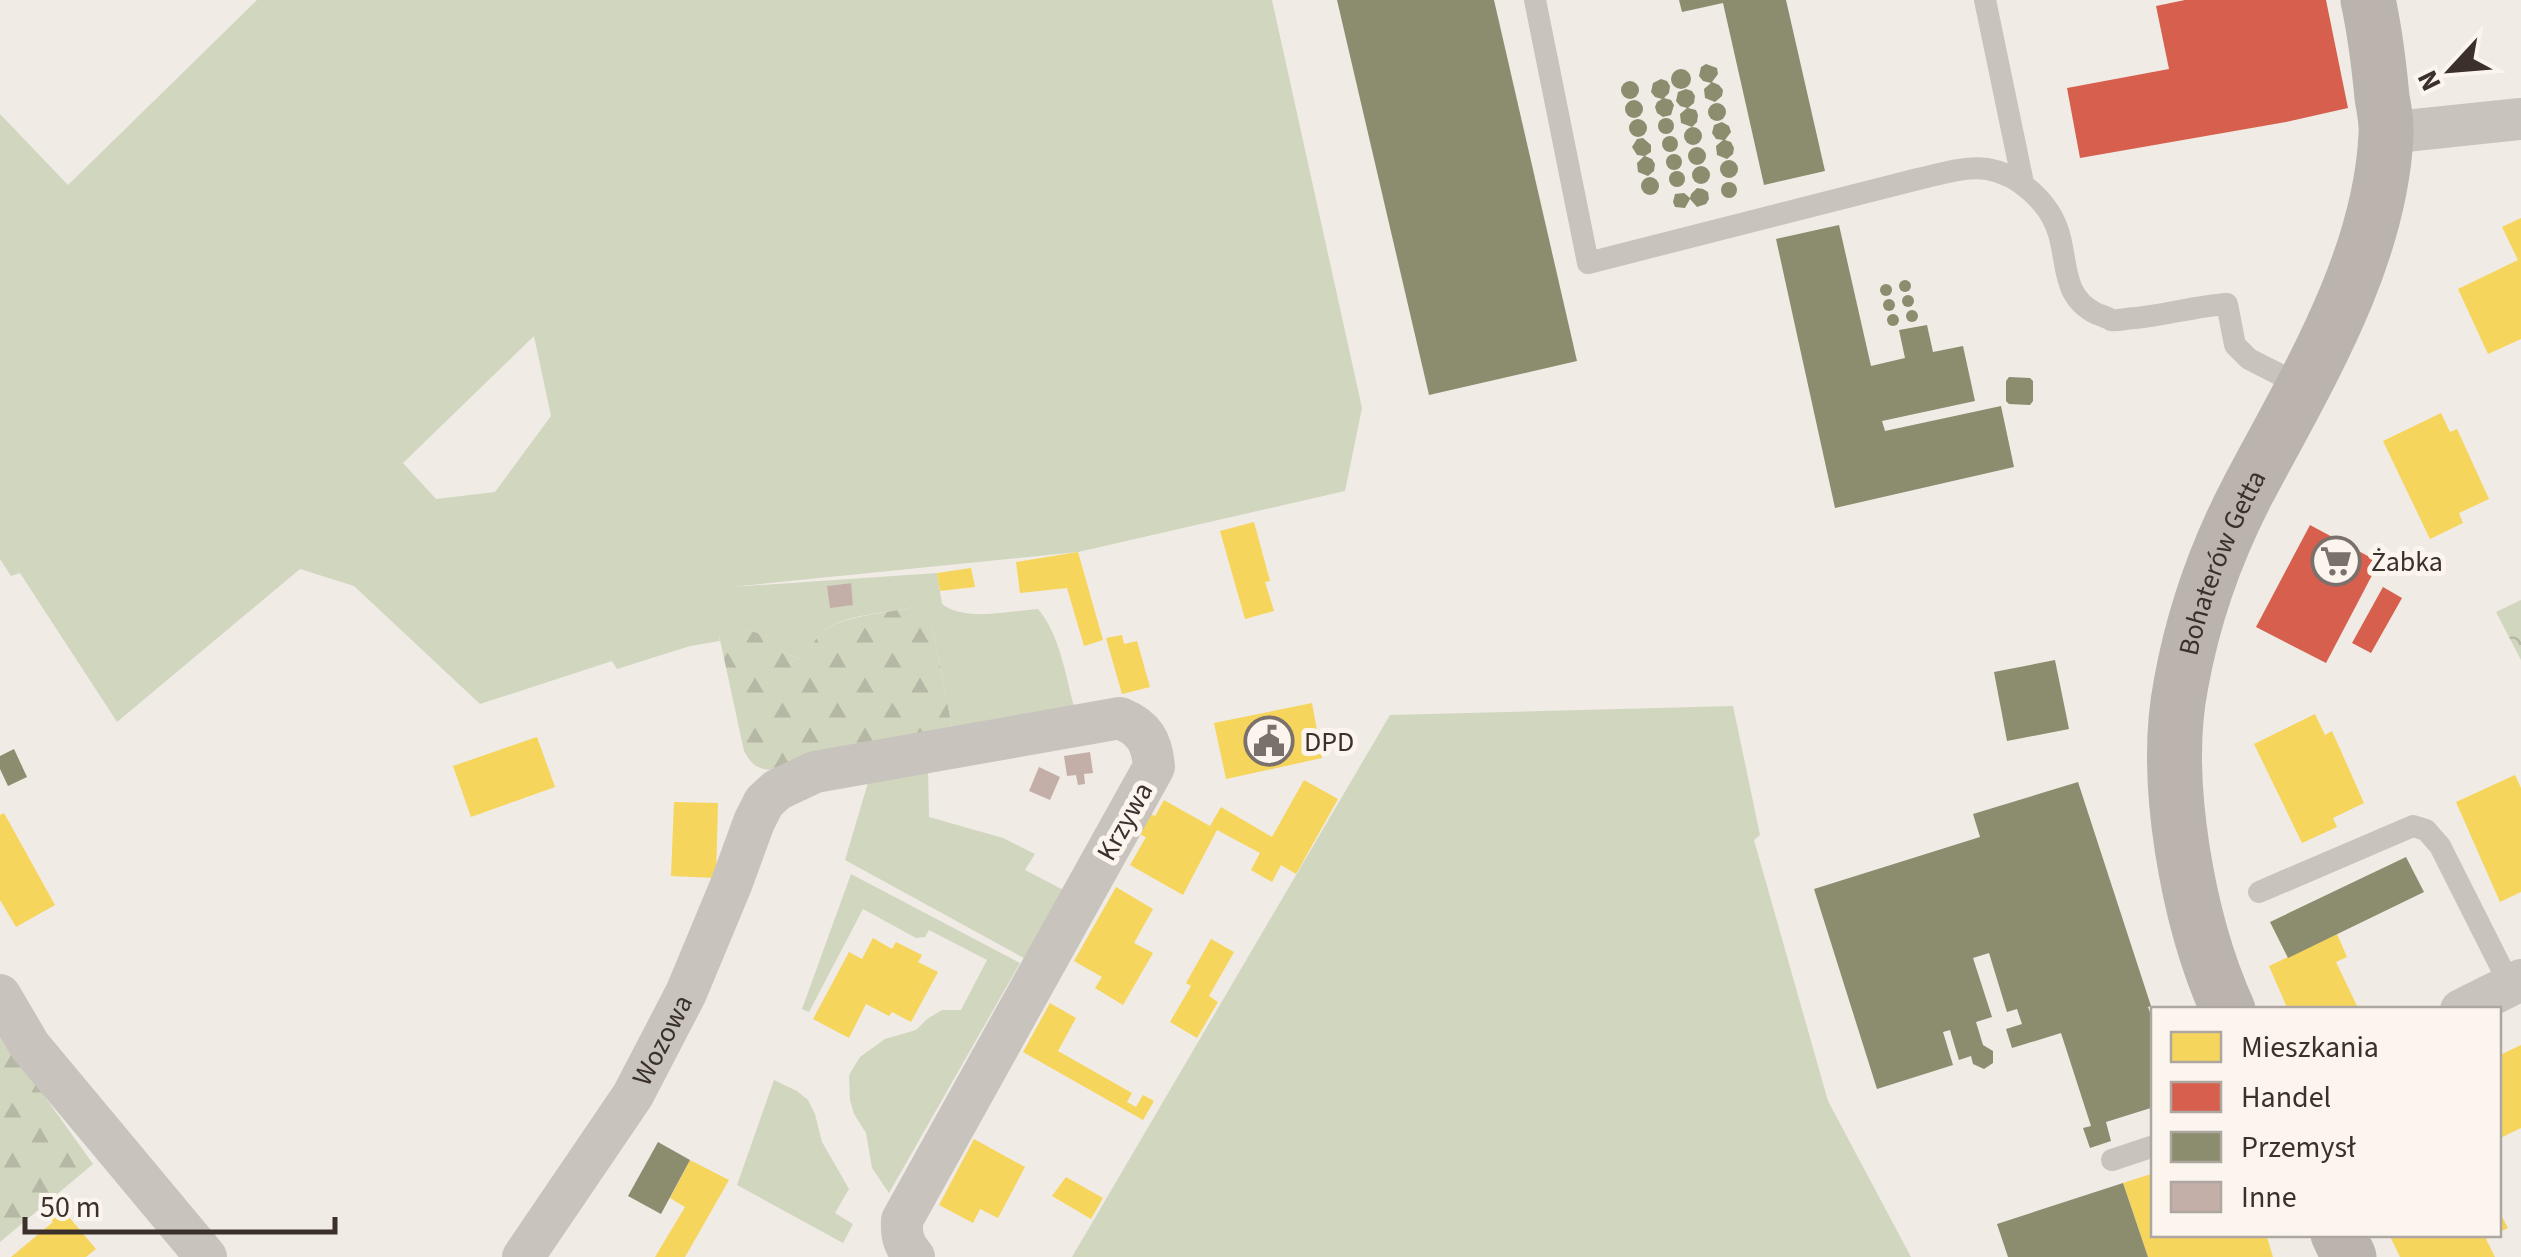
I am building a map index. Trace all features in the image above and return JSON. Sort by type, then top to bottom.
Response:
[{"type":"main road","name":"Bohaterów Getta","points":[[2227,1007],[2198,928],[2187,878],[2174,750],[2180,686],[2212,568],[2245,496],[2304,387],[2366,244],[2377,200],[2386,133],[2368,0]]},
{"type":"street","points":[[2386,133],[2521,119]]},
{"type":"street","name":"Krzywa","points":[[764,802],[777,790],[815,772],[1120,718],[1136,725],[1152,752],[1154,767],[902,1220],[901,1233],[914,1257]]},
{"type":"street","name":"Wozowa","points":[[523,1257],[633,1094],[686,993],[764,802]]},
{"type":"street","points":[[2467,1007],[2516,982]]},
{"type":"street","points":[[0,995],[30,1046],[206,1257]]},
{"type":"lane","points":[[1534,0],[1588,264],[1959,170],[1988,169],[2023,182]]},
{"type":"lane","points":[[1985,0],[2023,182],[2054,222],[2064,269],[2072,290],[2086,308],[2111,320],[2227,304],[2235,345],[2249,360],[2304,387]]},
{"type":"lane","points":[[2259,892],[2413,826],[2426,830],[2440,846],[2516,982]]},
{"type":"lane","points":[[2112,1160],[2151,1147]]},
{"type":"green space","points":[[257,0],[1272,0],[1362,408],[1345,491],[1078,552],[731,587],[937,573],[942,604],[963,613],[1038,609],[1057,643],[1074,706],[953,732],[932,625],[914,607],[835,624],[821,632],[799,659],[783,652],[772,638],[746,629],[719,635],[720,641],[690,646],[617,669],[612,661],[480,704],[354,586],[300,569],[117,722],[20,573],[11,576],[0,559],[0,114],[68,185]],"holes":[[[534,336],[551,416],[495,492],[436,499],[403,463]],[[850,583],[853,604],[830,607],[828,586]]]},
{"type":"green space","points":[[2521,600],[2521,660],[2496,612]]},
{"type":"green space","points":[[914,607],[925,611],[932,625],[953,732],[783,771],[764,769],[752,762],[744,751],[719,635],[729,627],[746,629],[772,638],[783,652],[799,659],[821,632],[835,624]]},
{"type":"green space","points":[[1733,706],[1760,835],[1754,840],[1828,1101],[1911,1257],[1072,1257],[1390,715]]},
{"type":"green space","points":[[928,767],[929,817],[1003,838],[1035,854],[1025,870],[1069,893],[1031,962],[845,860],[870,776]]},
{"type":"green space","points":[[851,874],[1020,963],[889,1193],[872,1168],[866,1133],[850,1100],[849,1075],[860,1057],[885,1039],[916,1030],[942,1010],[961,1010],[987,960],[929,930],[925,937],[916,938],[863,909],[809,1012],[802,1009]]},
{"type":"green space","points":[[0,1034],[93,1164],[0,1242]]},
{"type":"green space","points":[[774,1080],[808,1100],[822,1142],[849,1189],[835,1213],[853,1224],[843,1243],[737,1185]]},
{"type":"building: Mieszkania","points":[[2521,218],[2521,339],[2488,354],[2458,289],[2518,260],[2502,227]]},
{"type":"building: Mieszkania","points":[[2441,413],[2450,432],[2457,429],[2489,499],[2459,513],[2463,523],[2430,539],[2383,441]]},
{"type":"building: Mieszkania","points":[[1254,522],[1274,611],[1245,619],[1220,531]]},
{"type":"building: Mieszkania","points":[[1078,552],[1103,640],[1084,646],[1067,588],[1020,593],[1016,562]]},
{"type":"building: Mieszkania","points":[[971,568],[975,587],[940,591],[937,573]]},
{"type":"building: Mieszkania","points":[[1122,635],[1124,644],[1137,641],[1150,687],[1122,694],[1106,638]]},
{"type":"building: Mieszkania","points":[[1312,703],[1322,758],[1226,779],[1214,723]]},
{"type":"building: Mieszkania","points":[[2315,714],[2325,735],[2332,731],[2364,803],[2333,818],[2337,827],[2302,843],[2254,744]]},
{"type":"building: Mieszkania","points":[[537,737],[555,787],[471,817],[453,766]]},
{"type":"building: Mieszkania","points":[[2515,775],[2521,788],[2521,892],[2500,902],[2456,802]]},
{"type":"building: Mieszkania","points":[[1304,780],[1338,799],[1296,874],[1281,865],[1272,882],[1251,870],[1260,853],[1217,830],[1183,895],[1130,865],[1146,837],[1139,834],[1164,800],[1210,826],[1221,807],[1272,837]]},
{"type":"building: Mieszkania","points":[[674,802],[718,803],[716,878],[671,876]]},
{"type":"building: Mieszkania","points":[[4,813],[55,905],[16,927],[0,900],[0,815]]},
{"type":"building: Mieszkania","points":[[1116,887],[1153,909],[1134,943],[1153,953],[1123,1005],[1095,988],[1102,977],[1074,961]]},
{"type":"building: Mieszkania","points":[[2337,934],[2347,957],[2336,962],[2358,1007],[2287,1007],[2269,966]]},
{"type":"building: Mieszkania","points":[[873,938],[892,949],[896,942],[922,955],[918,962],[938,972],[911,1022],[866,1004],[849,1038],[813,1019],[849,952],[862,959]]},
{"type":"building: Mieszkania","points":[[1211,939],[1234,952],[1209,996],[1218,1002],[1197,1038],[1170,1022]]},
{"type":"building: Mieszkania","points":[[1050,1003],[1076,1018],[1058,1051],[1132,1093],[1127,1102],[1136,1107],[1143,1095],[1154,1101],[1143,1120],[1023,1052]]},
{"type":"building: Mieszkania","points":[[2521,1045],[2521,1128],[2501,1138],[2501,1055]]},
{"type":"building: Mieszkania","points":[[974,1139],[1025,1167],[998,1218],[980,1209],[973,1223],[939,1205]]},
{"type":"building: Mieszkania","points":[[690,1160],[729,1180],[685,1257],[655,1257],[685,1207],[670,1198]]},
{"type":"building: Mieszkania","points":[[2151,1174],[2151,1237],[2267,1237],[2273,1257],[2148,1257],[2123,1183]]},
{"type":"building: Mieszkania","points":[[1066,1177],[1103,1198],[1091,1219],[1052,1196]]},
{"type":"building: Mieszkania","points":[[57,1203],[96,1249],[86,1257],[11,1257],[53,1222],[46,1213]]},
{"type":"building: Mieszkania","points":[[2390,1237],[2490,1237],[2486,1239],[2495,1257],[2400,1257]]},
{"type":"building: Handel","points":[[2185,0],[2326,0],[2348,108],[2080,158],[2067,88],[2169,69],[2156,6]]},
{"type":"building: Handel","points":[[2310,525],[2379,562],[2326,663],[2256,627]]},
{"type":"building: Handel","points":[[2383,587],[2402,598],[2371,653],[2352,643]]},
{"type":"building: Przemysł","points":[[1337,0],[1494,0],[1577,361],[1429,395]]},
{"type":"building: Przemysł","points":[[1679,0],[1786,0],[1825,171],[1764,185],[1723,3],[1682,12]]},
{"type":"building: Przemysł","points":[[1706,64],[1717,68],[1712,82],[1723,90],[1715,102],[1705,98],[1704,89],[1711,83],[1699,76]]},
{"type":"building: Przemysł","points":[[1681,69],[1691,79],[1681,89],[1671,79]]},
{"type":"building: Przemysł","points":[[1661,79],[1670,86],[1664,98],[1674,105],[1671,115],[1663,117],[1655,107],[1662,99],[1651,92],[1653,83]]},
{"type":"building: Przemysł","points":[[1630,81],[1637,83],[1637,97],[1630,99],[1623,97],[1621,90],[1623,83]]},
{"type":"building: Przemysł","points":[[1686,89],[1695,96],[1688,108],[1698,115],[1692,127],[1681,123],[1680,114],[1687,108],[1676,101],[1678,92]]},
{"type":"building: Przemysł","points":[[1634,100],[1641,102],[1641,116],[1634,118],[1627,116],[1625,109],[1627,102]]},
{"type":"building: Przemysł","points":[[1717,103],[1724,105],[1724,119],[1717,121],[1710,119],[1708,112],[1710,105]]},
{"type":"building: Przemysł","points":[[1666,118],[1674,126],[1666,134],[1658,126]]},
{"type":"building: Przemysł","points":[[1638,119],[1645,121],[1645,135],[1638,137],[1631,135],[1629,128],[1631,121]]},
{"type":"building: Przemysł","points":[[1722,122],[1731,132],[1725,140],[1734,148],[1727,159],[1717,155],[1716,146],[1723,140],[1712,133],[1714,125]]},
{"type":"building: Przemysł","points":[[1693,127],[1700,129],[1700,143],[1693,145],[1686,143],[1684,136],[1686,129]]},
{"type":"building: Przemysł","points":[[1670,136],[1678,144],[1670,152],[1662,144]]},
{"type":"building: Przemysł","points":[[1643,138],[1651,145],[1651,152],[1645,156],[1655,164],[1648,176],[1638,172],[1637,163],[1644,156],[1637,155],[1632,147],[1637,139]]},
{"type":"building: Przemysł","points":[[1697,147],[1704,149],[1704,163],[1697,165],[1690,163],[1688,156],[1690,149]]},
{"type":"building: Przemysł","points":[[1674,154],[1682,162],[1674,170],[1666,162]]},
{"type":"building: Przemysł","points":[[1729,160],[1736,162],[1736,176],[1729,178],[1722,176],[1720,169],[1722,162]]},
{"type":"building: Przemysł","points":[[1701,166],[1708,168],[1708,182],[1701,184],[1694,182],[1692,175],[1694,168]]},
{"type":"building: Przemysł","points":[[1677,171],[1685,179],[1677,187],[1669,179]]},
{"type":"building: Przemysł","points":[[1650,177],[1657,179],[1657,193],[1650,195],[1643,193],[1641,186],[1643,179]]},
{"type":"building: Przemysł","points":[[1729,182],[1737,190],[1729,198],[1721,190]]},
{"type":"building: Przemysł","points":[[1697,188],[1708,192],[1706,204],[1697,207],[1690,199],[1685,208],[1675,207],[1675,194],[1684,193],[1690,198]]},
{"type":"building: Przemysł","points":[[1839,225],[1871,366],[1905,358],[1899,330],[1927,325],[1933,352],[1963,346],[1975,401],[1882,421],[1885,431],[2001,406],[2014,467],[1835,508],[1776,239]]},
{"type":"building: Przemysł","points":[[1905,280],[1911,286],[1905,292],[1899,286]]},
{"type":"building: Przemysł","points":[[1886,284],[1892,290],[1886,296],[1880,290]]},
{"type":"building: Przemysł","points":[[1908,295],[1914,301],[1908,307],[1902,301]]},
{"type":"building: Przemysł","points":[[1889,299],[1895,305],[1889,311],[1883,305]]},
{"type":"building: Przemysł","points":[[1912,310],[1918,316],[1912,322],[1906,316]]},
{"type":"building: Przemysł","points":[[1893,314],[1899,320],[1893,326],[1887,320]]},
{"type":"building: Przemysł","points":[[2009,377],[2033,381],[2030,405],[2006,401]]},
{"type":"building: Przemysł","points":[[2055,660],[2069,729],[2007,741],[1994,672]]},
{"type":"building: Przemysł","points":[[14,749],[27,777],[8,786],[0,769],[0,756]]},
{"type":"building: Przemysł","points":[[2078,782],[2151,1006],[2151,1108],[2106,1122],[2111,1141],[2090,1148],[2083,1128],[2091,1126],[2061,1033],[2012,1048],[2006,1029],[2022,1024],[2017,1009],[2007,1012],[1989,953],[1973,958],[1992,1017],[1976,1022],[1983,1045],[1993,1051],[1993,1063],[1984,1069],[1973,1064],[1971,1056],[1959,1060],[1950,1030],[1943,1032],[1953,1065],[1877,1089],[1814,889],[1980,837],[1973,814]]},
{"type":"building: Przemysł","points":[[2406,857],[2424,892],[2288,958],[2270,922]]},
{"type":"building: Przemysł","points":[[658,1142],[690,1160],[661,1214],[628,1196]]},
{"type":"building: Przemysł","points":[[2123,1183],[2148,1257],[2008,1257],[1997,1224]]},
{"type":"building: Inne","points":[[851,583],[853,605],[830,608],[827,586]]},
{"type":"building: Inne","points":[[1090,752],[1093,773],[1084,774],[1085,784],[1078,785],[1076,775],[1067,776],[1064,756]]},
{"type":"building: Inne","points":[[1039,767],[1060,777],[1050,800],[1029,791]]},
{"type":"place","name":"Żabka","points":[[2336,561]]},
{"type":"place","name":"DPD","points":[[1269,741]]}]
